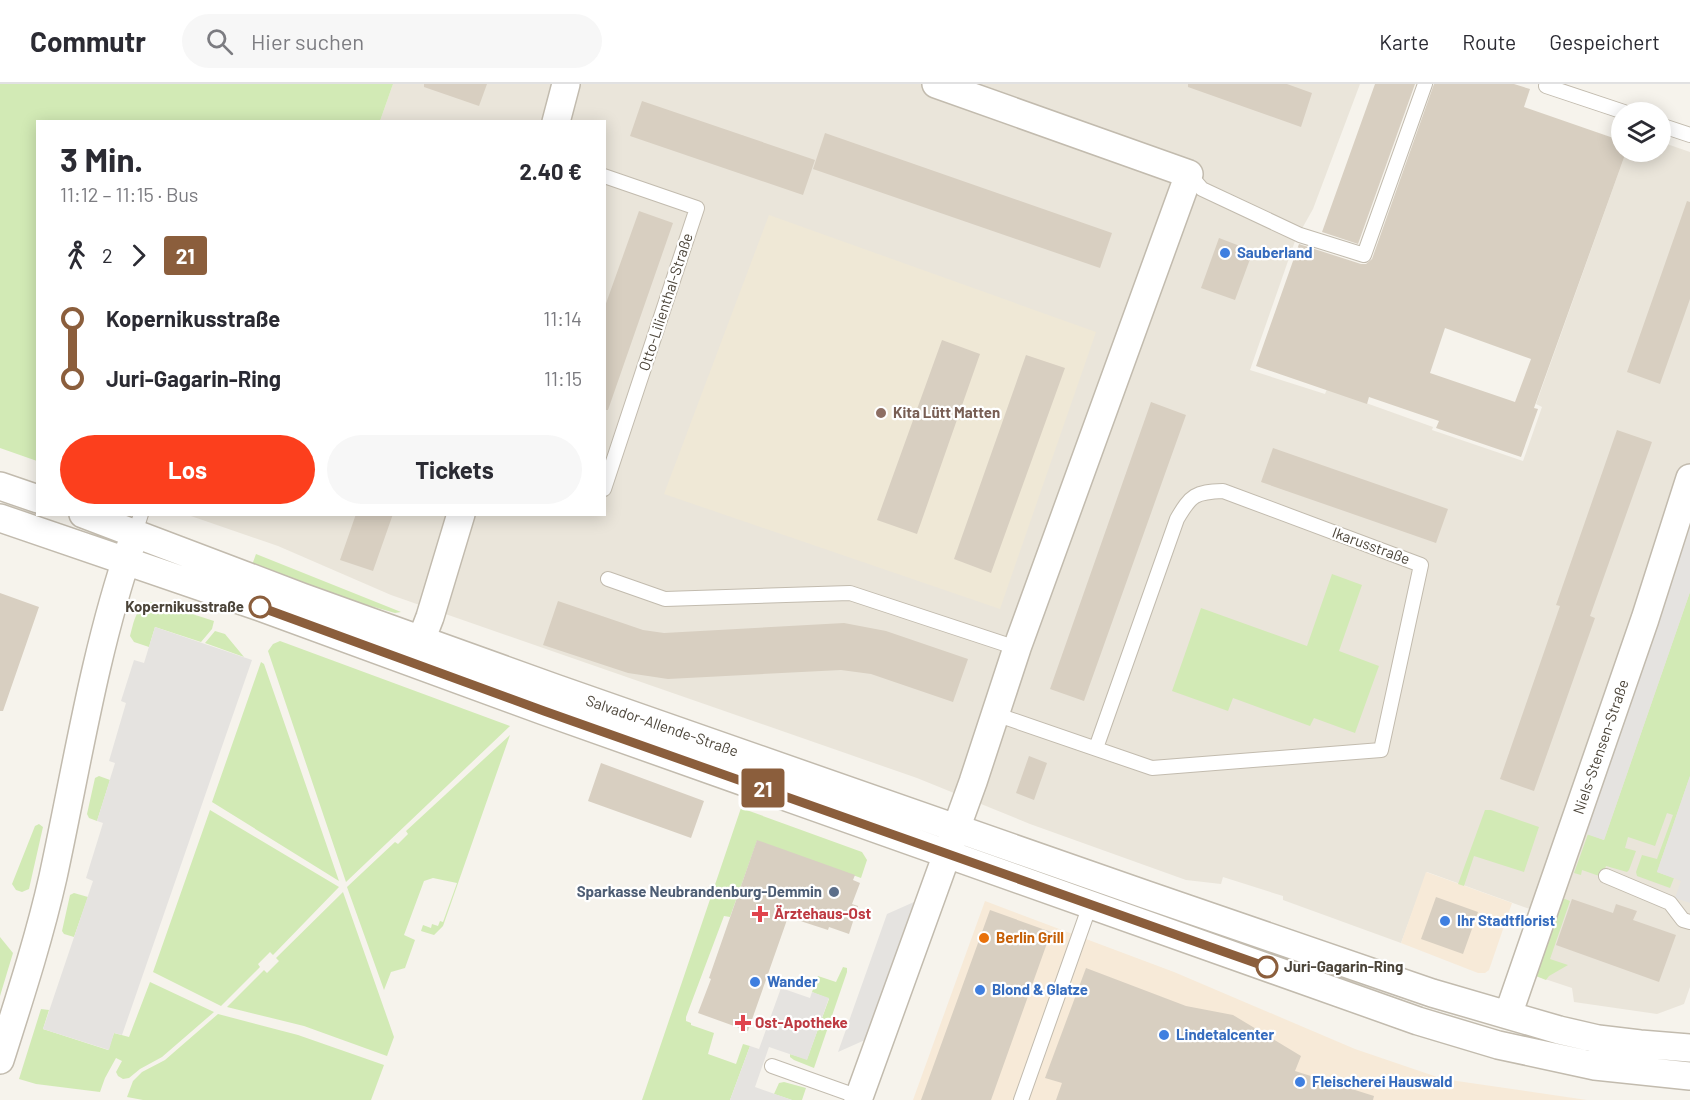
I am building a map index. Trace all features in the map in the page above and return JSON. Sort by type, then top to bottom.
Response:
[{"type":"street","points":[[557,120],[566,84]]},
{"type":"street","points":[[859,1098],[956,828],[1017,648],[1189,174],[936,84]]},
{"type":"street","name":"Niels-Stensen-Straße","points":[[1508,1016],[1645,620],[1690,478]]},
{"type":"street","points":[[0,486],[36,498]]},
{"type":"street","name":"Salvador-Allende-Straße","points":[[93,516],[138,524],[417,652],[946,854]]},
{"type":"street","points":[[417,652],[434,607],[460,516]]},
{"type":"street","name":"Salvador-Allende-Straße","points":[[0,518],[260,607],[417,652],[956,828]]},
{"type":"street","points":[[2,1046],[39,934],[65,822],[102,641],[138,524]]},
{"type":"street","points":[[956,828],[1432,993],[1508,1016],[1598,1039],[1690,1048]]},
{"type":"street","points":[[946,854],[1458,1034],[1595,1066],[1690,1076]]},
{"type":"lane","points":[[1189,174],[1202,189],[1224,200],[1300,235],[1364,255],[1425,84]]},
{"type":"lane","points":[[1546,86],[1611,108]]},
{"type":"lane","points":[[1671,129],[1690,135]]},
{"type":"lane","name":"Otto-Lilienthal-Straße","points":[[606,177],[697,208],[606,483]]},
{"type":"lane","name":"Ikarusstraße","points":[[995,714],[1152,768],[1381,750],[1421,565],[1223,490],[1203,492],[1188,500],[1177,519],[1096,748]]},
{"type":"lane","points":[[608,579],[665,599],[850,593],[1017,648]]},
{"type":"lane","points":[[1606,876],[1670,903],[1683,920],[1690,922]]},
{"type":"lane","points":[[1021,1100],[1090,905]]},
{"type":"lane","points":[[772,1066],[859,1098]]},
{"type":"shaded area","points":[[393,84],[1360,84],[1313,209],[1295,241],[1250,370],[1325,394],[1327,389],[1433,427],[1432,430],[1523,461],[1542,407],[1536,404],[1622,162],[1671,162],[1671,145],[1690,152],[1690,987],[1684,1004],[1657,1014],[1574,1002],[1572,988],[1536,976],[1552,917],[1427,872],[1401,943],[1283,900],[1283,896],[1223,877],[1221,884],[1186,880],[1030,824],[917,778],[391,595],[278,546],[191,516],[606,516],[606,120],[380,120]]},
{"type":"shaded area","name":"Kita Lütt Matten","points":[[769,215],[1096,332],[1000,609],[664,494]]},
{"type":"shaded area","points":[[1690,522],[1690,592],[1604,840],[1583,833]]},
{"type":"shaded area","points":[[155,627],[252,660],[122,1035],[114,1033],[109,1050],[43,1029],[93,881],[86,878],[103,823],[97,821],[115,763],[109,761],[126,703],[121,701],[134,660],[144,663]]},
{"type":"shaded area","points":[[1690,776],[1690,903],[1675,898],[1681,881],[1657,872]]},
{"type":"shaded area","points":[[1426,872],[1512,903],[1489,970],[1485,973],[1478,973],[1401,943]]},
{"type":"shaded area","points":[[985,901],[1174,972],[1355,1049],[1443,1079],[1587,1100],[913,1100]]},
{"type":"shaded area","points":[[914,902],[865,1040],[838,1052],[887,914]]},
{"type":"shaded area","points":[[781,988],[810,998],[812,992],[829,998],[807,1060],[769,1047],[755,1087],[792,1100],[730,1100],[750,1046],[759,1049]]},
{"type":"green space","points":[[0,84],[393,84],[380,120],[36,120],[36,461],[0,448]]},
{"type":"green space","points":[[256,554],[401,612],[395,613],[343,598],[252,565]]},
{"type":"green space","points":[[1332,574],[1362,585],[1339,651],[1379,666],[1355,733],[1314,718],[1310,726],[1233,698],[1228,711],[1172,691],[1201,608],[1307,646]]},
{"type":"green space","points":[[1690,592],[1690,776],[1657,872],[1674,878],[1670,888],[1637,876],[1636,872],[1642,855],[1657,859],[1673,815],[1667,813],[1655,846],[1628,837],[1625,848],[1636,851],[1627,872],[1606,866],[1602,877],[1582,870],[1581,875],[1574,873],[1588,834],[1604,840]]},
{"type":"green space","points":[[151,602],[214,621],[212,629],[201,642],[155,627],[149,647],[134,642],[130,636],[136,616]]},
{"type":"green space","points":[[215,631],[225,634],[244,657],[205,643]]},
{"type":"green space","points":[[280,641],[510,726],[346,882],[268,651],[273,644]]},
{"type":"green space","points":[[261,662],[264,664],[339,881],[212,802]]},
{"type":"green space","points":[[510,735],[443,926],[434,935],[421,931],[423,925],[431,928],[432,924],[438,926],[440,921],[443,922],[457,883],[433,878],[424,881],[404,935],[415,940],[405,968],[391,972],[384,990],[347,887],[395,842],[398,844],[408,834],[406,831]]},
{"type":"green space","points":[[99,776],[110,780],[97,821],[89,818],[87,814],[95,778]]},
{"type":"green space","points":[[741,808],[862,852],[867,860],[861,878],[757,841],[730,917],[724,916],[686,1017],[686,1021],[691,1025],[714,1033],[708,1054],[736,1064],[743,1044],[750,1046],[730,1100],[642,1100]]},
{"type":"green space","points":[[210,810],[339,887],[273,955],[270,952],[258,964],[260,967],[221,1006],[153,972]]},
{"type":"green space","points":[[1485,810],[1491,810],[1539,827],[1524,872],[1474,856],[1464,886],[1458,884]]},
{"type":"green space","points":[[39,824],[43,827],[29,889],[22,892],[16,890],[12,884],[35,826]]},
{"type":"green space","points":[[343,892],[394,1037],[387,1056],[304,1026],[227,1007],[264,970],[267,973],[279,961],[276,958]]},
{"type":"green space","points":[[74,893],[88,897],[74,937],[62,931],[70,895]]},
{"type":"green space","points":[[1560,897],[1570,901],[1550,959],[1568,965],[1546,980],[1536,976],[1540,954]]},
{"type":"green space","points":[[0,937],[13,953],[0,996]]},
{"type":"green space","points":[[843,967],[847,968],[847,972],[814,1068],[794,1060],[790,1054],[807,1059],[829,999],[812,992],[818,976],[836,982]]},
{"type":"green space","points":[[150,982],[214,1012],[162,1057],[129,1078],[123,1079],[118,1076],[116,1072],[122,1061],[116,1058],[100,1092],[36,1084],[19,1079],[41,1009],[49,1010],[43,1029],[108,1050],[114,1033],[129,1037]]},
{"type":"green space","points":[[218,1014],[298,1035],[384,1065],[371,1100],[143,1100],[127,1097],[133,1081],[142,1072],[165,1060]]},
{"type":"green space","points":[[784,1082],[806,1088],[802,1100],[792,1100],[774,1094],[779,1083]]},
{"type":"building","points":[[424,84],[487,84],[479,106],[424,87]]},
{"type":"building","points":[[1188,84],[1287,84],[1312,93],[1301,127],[1188,87]]},
{"type":"building","points":[[1375,84],[1415,84],[1358,244],[1322,232]]},
{"type":"building","points":[[1434,84],[1514,84],[1530,89],[1524,107],[1611,137],[1611,162],[1622,162],[1534,408],[1538,409],[1521,457],[1436,428],[1439,421],[1369,397],[1367,404],[1256,366],[1299,244],[1366,264],[1372,259]],"holes":[[[1445,328],[1531,359],[1515,402],[1430,373]]]},
{"type":"building","points":[[642,101],[815,160],[803,195],[630,136]]},
{"type":"building","points":[[825,133],[1112,233],[1100,268],[813,169]]},
{"type":"building","points":[[1687,201],[1690,202],[1690,299],[1660,384],[1627,372]]},
{"type":"building","points":[[639,211],[673,223],[608,410],[606,410],[606,303]]},
{"type":"building","points":[[1219,238],[1253,251],[1235,300],[1201,288]]},
{"type":"building","points":[[942,340],[980,354],[917,534],[877,520]]},
{"type":"building","points":[[1026,355],[1065,368],[991,573],[954,559]]},
{"type":"building","points":[[1151,402],[1186,415],[1084,701],[1050,689]]},
{"type":"building","points":[[1617,430],[1652,442],[1590,616],[1595,618],[1534,791],[1500,779],[1560,606],[1556,605]]},
{"type":"building","points":[[1273,448],[1448,509],[1436,543],[1261,482]]},
{"type":"building","points":[[355,516],[392,516],[373,571],[340,560]]},
{"type":"building","points":[[0,593],[39,607],[3,711],[0,711]]},
{"type":"building","points":[[558,601],[643,630],[664,633],[844,623],[886,631],[968,659],[953,702],[871,674],[841,670],[668,679],[628,673],[543,645]]},
{"type":"building","points":[[1029,756],[1047,763],[1034,800],[1016,793]]},
{"type":"building","points":[[601,763],[704,801],[691,838],[588,801]]},
{"type":"building","name":"Ärztehaus-Ost","points":[[757,840],[855,875],[853,880],[860,883],[852,904],[858,906],[849,934],[788,917],[748,1031],[698,1013]]},
{"type":"building","points":[[1436,897],[1478,912],[1463,954],[1421,939]]},
{"type":"building","points":[[1572,899],[1613,913],[1616,904],[1637,911],[1633,920],[1676,935],[1659,982],[1556,945]]},
{"type":"building","points":[[990,910],[1051,932],[991,1100],[921,1100]]},
{"type":"building","name":"Lindetalcenter","points":[[1086,968],[1186,1006],[1233,1015],[1301,1056],[1295,1071],[1374,1096],[1373,1100],[1056,1100],[1062,1083],[1045,1078]]},
{"type":"bus line","name":"21","points":[[260,607],[544,711],[1267,967]]},
{"type":"place","name":"Sauberland","points":[[1225,253]]},
{"type":"place","name":"Kita Lütt Matten","points":[[881,413]]},
{"type":"place","name":"Kopernikusstraße","points":[[260,607]]},
{"type":"place","name":"Sparkasse Neubrandenburg-Demmin","points":[[834,892]]},
{"type":"place","name":"Ärztehaus-Ost","points":[[760,914]]},
{"type":"place","name":"Ihr Stadtflorist","points":[[1445,921]]},
{"type":"place","name":"Berlin Grill","points":[[984,938]]},
{"type":"place","name":"Juri-Gagarin-Ring","points":[[1267,967]]},
{"type":"place","name":"Wander","points":[[755,982]]},
{"type":"place","name":"Blond & Glatze","points":[[980,990]]},
{"type":"place","name":"Ost-Apotheke","points":[[743,1023]]},
{"type":"place","name":"Lindetalcenter","points":[[1164,1035]]},
{"type":"place","name":"Fleischerei Hauswald","points":[[1300,1082]]}]
